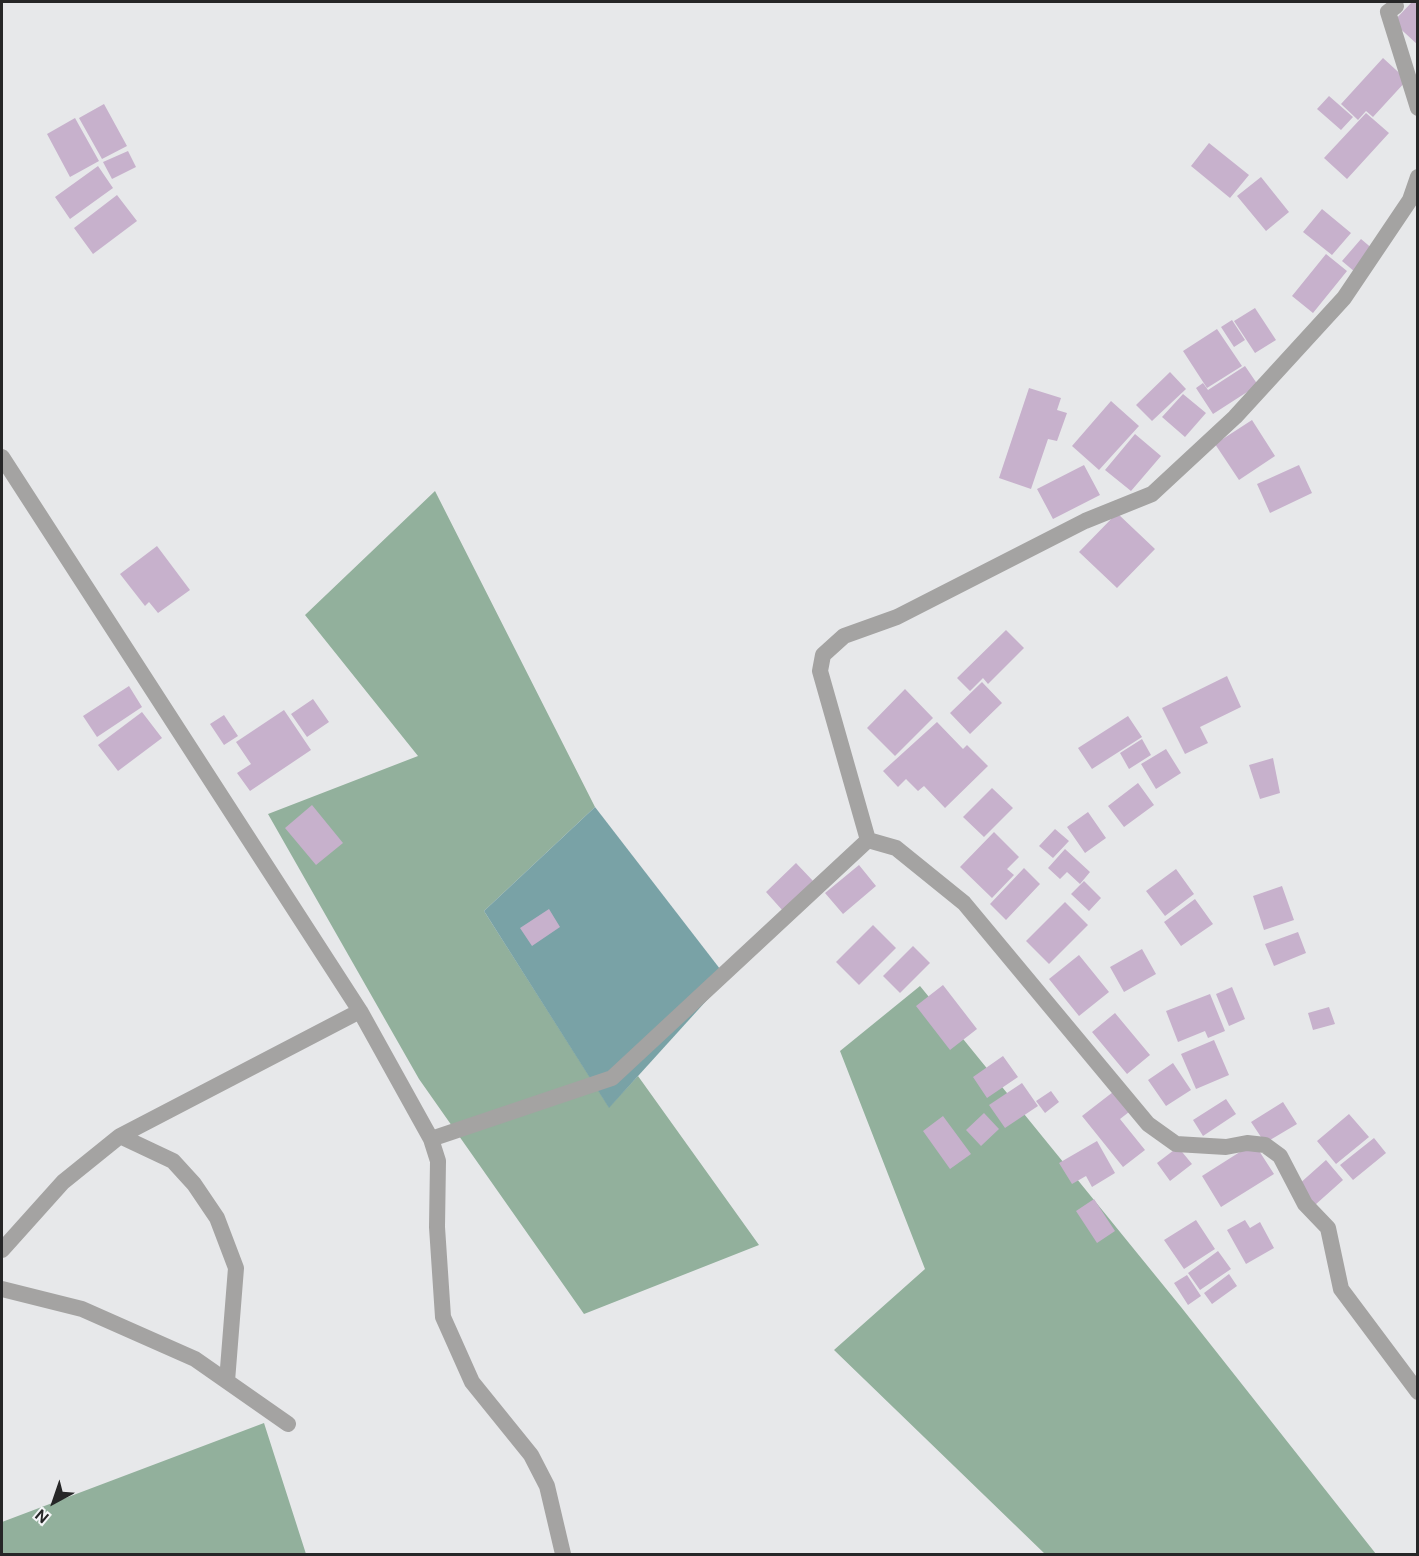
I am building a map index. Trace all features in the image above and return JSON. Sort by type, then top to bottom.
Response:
[{"type":"street","points":[[1396,6],[1388,12],[1418,108]]},
{"type":"street","points":[[868,840],[820,671],[823,655],[843,636],[897,617],[1085,521],[1152,494],[1235,417],[1344,298],[1410,200],[1418,177]]},
{"type":"street","points":[[2,457],[360,1011],[431,1139],[438,1161],[437,1227],[443,1317],[472,1382],[531,1455],[547,1486],[563,1554]]},
{"type":"street","points":[[431,1139],[612,1078],[868,840]]},
{"type":"street","points":[[868,840],[896,848],[964,903],[1148,1124],[1176,1144],[1226,1147],[1246,1143],[1265,1145],[1280,1156],[1305,1204],[1328,1228],[1341,1290],[1418,1392]]},
{"type":"street","points":[[2,1250],[63,1182],[120,1136],[360,1011]]},
{"type":"street","points":[[120,1136],[173,1161],[194,1184],[217,1218],[236,1268],[227,1381]]},
{"type":"street","points":[[2,1289],[82,1309],[195,1359],[288,1424]]},
{"type":"green space","points":[[435,491],[595,807],[484,911],[609,1107],[638,1076],[759,1245],[584,1314],[419,1079],[268,814],[418,756],[305,615]]},
{"type":"green space","points":[[920,986],[1181,1307],[1376,1554],[1045,1554],[834,1350],[925,1269],[840,1051]]},
{"type":"green space","points":[[264,1423],[306,1554],[2,1554],[2,1522]]},
{"type":"water","points":[[595,807],[727,978],[609,1108],[484,911]]},
{"type":"building","points":[[1412,2],[1418,2],[1418,45],[1393,22]]},
{"type":"building","points":[[1383,58],[1407,80],[1373,117],[1366,111],[1358,120],[1341,104]]},
{"type":"building","points":[[1329,96],[1353,117],[1341,130],[1317,109]]},
{"type":"building","points":[[104,104],[127,146],[102,159],[79,118]]},
{"type":"building","points":[[1366,113],[1389,133],[1347,179],[1324,158]]},
{"type":"building","points":[[75,118],[99,161],[70,177],[47,134]]},
{"type":"building","points":[[1209,143],[1249,175],[1230,198],[1191,166]]},
{"type":"building","points":[[128,151],[136,167],[112,179],[103,162]]},
{"type":"building","points":[[98,166],[113,188],[70,219],[55,197]]},
{"type":"building","points":[[1261,177],[1289,212],[1266,231],[1237,196]]},
{"type":"building","points":[[117,195],[137,221],[93,254],[74,228]]},
{"type":"building","points":[[1322,209],[1351,233],[1332,255],[1303,232]]},
{"type":"building","points":[[1361,239],[1374,250],[1355,272],[1342,261]]},
{"type":"building","points":[[1326,254],[1347,271],[1313,313],[1292,296]]},
{"type":"building","points":[[1255,308],[1276,340],[1255,353],[1234,321]]},
{"type":"building","points":[[1232,320],[1245,340],[1234,347],[1221,327]]},
{"type":"building","points":[[1217,329],[1242,366],[1207,388],[1183,351]]},
{"type":"building","points":[[1245,366],[1258,385],[1213,414],[1196,388],[1203,383],[1208,390]]},
{"type":"building","points":[[1170,372],[1186,389],[1152,421],[1136,405]]},
{"type":"building","points":[[1029,388],[1061,398],[1057,410],[1067,413],[1057,441],[1048,439],[1031,489],[999,478]]},
{"type":"building","points":[[1183,394],[1206,413],[1185,437],[1162,417]]},
{"type":"building","points":[[1111,401],[1139,426],[1099,470],[1072,446]]},
{"type":"building","points":[[1252,420],[1275,456],[1239,480],[1215,444]]},
{"type":"building","points":[[1135,434],[1161,456],[1131,491],[1105,470]]},
{"type":"building","points":[[1084,465],[1100,495],[1053,519],[1037,489]]},
{"type":"building","points":[[1299,465],[1312,493],[1270,513],[1257,484]]},
{"type":"building","points":[[1117,513],[1155,549],[1117,588],[1079,552]]},
{"type":"building","points":[[157,546],[190,590],[158,613],[149,602],[145,606],[120,574]]},
{"type":"building","points":[[1006,630],[1024,648],[988,684],[983,678],[970,691],[957,678]]},
{"type":"building","points":[[1227,676],[1241,707],[1200,727],[1208,743],[1185,754],[1162,708]]},
{"type":"building","points":[[982,682],[1002,703],[970,734],[950,713]]},
{"type":"building","points":[[129,686],[142,707],[97,737],[83,716]]},
{"type":"building","points":[[905,689],[933,718],[895,756],[867,728]]},
{"type":"building","points":[[313,699],[329,722],[307,737],[291,714]]},
{"type":"building","points":[[284,710],[311,750],[250,791],[237,773],[251,764],[236,742]]},
{"type":"building","points":[[142,712],[162,738],[118,771],[98,745]]},
{"type":"building","points":[[224,715],[238,736],[224,745],[210,724]]},
{"type":"building","points":[[1128,716],[1142,737],[1092,769],[1078,748]]},
{"type":"building","points":[[937,722],[963,749],[967,745],[988,766],[945,808],[924,786],[918,791],[906,779],[898,787],[883,771]]},
{"type":"building","points":[[1142,739],[1151,755],[1129,769],[1120,753]]},
{"type":"building","points":[[1166,749],[1181,773],[1156,789],[1141,764]]},
{"type":"building","points":[[1273,758],[1280,793],[1260,799],[1249,765]]},
{"type":"building","points":[[1138,783],[1154,805],[1124,827],[1108,806]]},
{"type":"building","points":[[992,788],[1013,808],[984,837],[963,817]]},
{"type":"building","points":[[312,805],[343,843],[316,865],[285,828]]},
{"type":"building","points":[[1088,812],[1106,838],[1085,853],[1067,827]]},
{"type":"building","points":[[1055,829],[1069,841],[1053,858],[1039,846]]},
{"type":"building","points":[[994,832],[1019,857],[1007,869],[1014,875],[992,898],[960,867]]},
{"type":"building","points":[[1065,849],[1090,872],[1080,884],[1067,872],[1060,879],[1048,868]]},
{"type":"building","points":[[796,863],[814,882],[783,911],[766,892]]},
{"type":"building","points":[[859,865],[876,886],[843,914],[825,893]]},
{"type":"building","points":[[1024,868],[1040,884],[1006,920],[990,904]]},
{"type":"building","points":[[1176,869],[1194,894],[1165,916],[1146,891]]},
{"type":"building","points":[[1084,881],[1101,898],[1089,911],[1071,894]]},
{"type":"building","points":[[1282,886],[1294,920],[1264,930],[1253,896]]},
{"type":"building","points":[[1195,899],[1213,924],[1181,946],[1164,922]]},
{"type":"building","points":[[1065,902],[1088,925],[1049,964],[1026,941]]},
{"type":"building","points":[[549,909],[560,927],[532,946],[520,928]]},
{"type":"building","points":[[873,925],[896,948],[859,985],[836,962]]},
{"type":"building","points":[[1298,932],[1306,953],[1274,966],[1265,944]]},
{"type":"building","points":[[913,946],[930,963],[900,993],[883,976]]},
{"type":"building","points":[[1142,949],[1156,974],[1124,992],[1110,967]]},
{"type":"building","points":[[1079,955],[1109,992],[1079,1016],[1049,979]]},
{"type":"building","points":[[943,985],[977,1029],[950,1050],[916,1006]]},
{"type":"building","points":[[1232,987],[1245,1019],[1229,1026],[1216,994]]},
{"type":"building","points":[[1210,994],[1225,1031],[1208,1038],[1205,1031],[1178,1042],[1166,1011]]},
{"type":"building","points":[[1329,1007],[1335,1024],[1313,1030],[1308,1013]]},
{"type":"building","points":[[1115,1013],[1150,1055],[1127,1074],[1092,1032]]},
{"type":"building","points":[[1214,1040],[1229,1075],[1196,1089],[1181,1054]]},
{"type":"building","points":[[1003,1056],[1018,1077],[987,1098],[973,1077]]},
{"type":"building","points":[[1173,1063],[1191,1090],[1166,1106],[1148,1080]]},
{"type":"building","points":[[1022,1083],[1038,1106],[1005,1128],[989,1105]]},
{"type":"building","points":[[1051,1091],[1059,1102],[1045,1113],[1036,1101]]},
{"type":"building","points":[[1113,1092],[1129,1112],[1120,1119],[1145,1150],[1123,1167],[1082,1116]]},
{"type":"building","points":[[1226,1099],[1236,1114],[1203,1136],[1193,1120]]},
{"type":"building","points":[[1283,1102],[1297,1124],[1265,1143],[1251,1122]]},
{"type":"building","points":[[984,1113],[999,1129],[981,1146],[966,1130]]},
{"type":"building","points":[[1349,1114],[1369,1137],[1336,1164],[1317,1141]]},
{"type":"building","points":[[943,1116],[971,1154],[950,1169],[923,1131]]},
{"type":"building","points":[[1374,1138],[1386,1153],[1353,1180],[1340,1165]]},
{"type":"building","points":[[1097,1141],[1115,1173],[1092,1187],[1086,1176],[1072,1184],[1059,1163]]},
{"type":"building","points":[[1254,1143],[1274,1174],[1221,1207],[1202,1176]]},
{"type":"building","points":[[1178,1147],[1192,1164],[1170,1181],[1157,1163]]},
{"type":"building","points":[[1326,1160],[1343,1180],[1315,1205],[1298,1185]]},
{"type":"building","points":[[1094,1199],[1115,1231],[1097,1243],[1076,1211]]},
{"type":"building","points":[[1196,1220],[1215,1249],[1184,1269],[1164,1240]]},
{"type":"building","points":[[1245,1220],[1250,1228],[1260,1222],[1274,1248],[1246,1264],[1227,1230]]},
{"type":"building","points":[[1218,1251],[1231,1269],[1200,1290],[1188,1273]]},
{"type":"building","points":[[1229,1274],[1237,1286],[1212,1304],[1204,1293]]},
{"type":"building","points":[[1187,1275],[1201,1296],[1188,1305],[1174,1283]]}]
